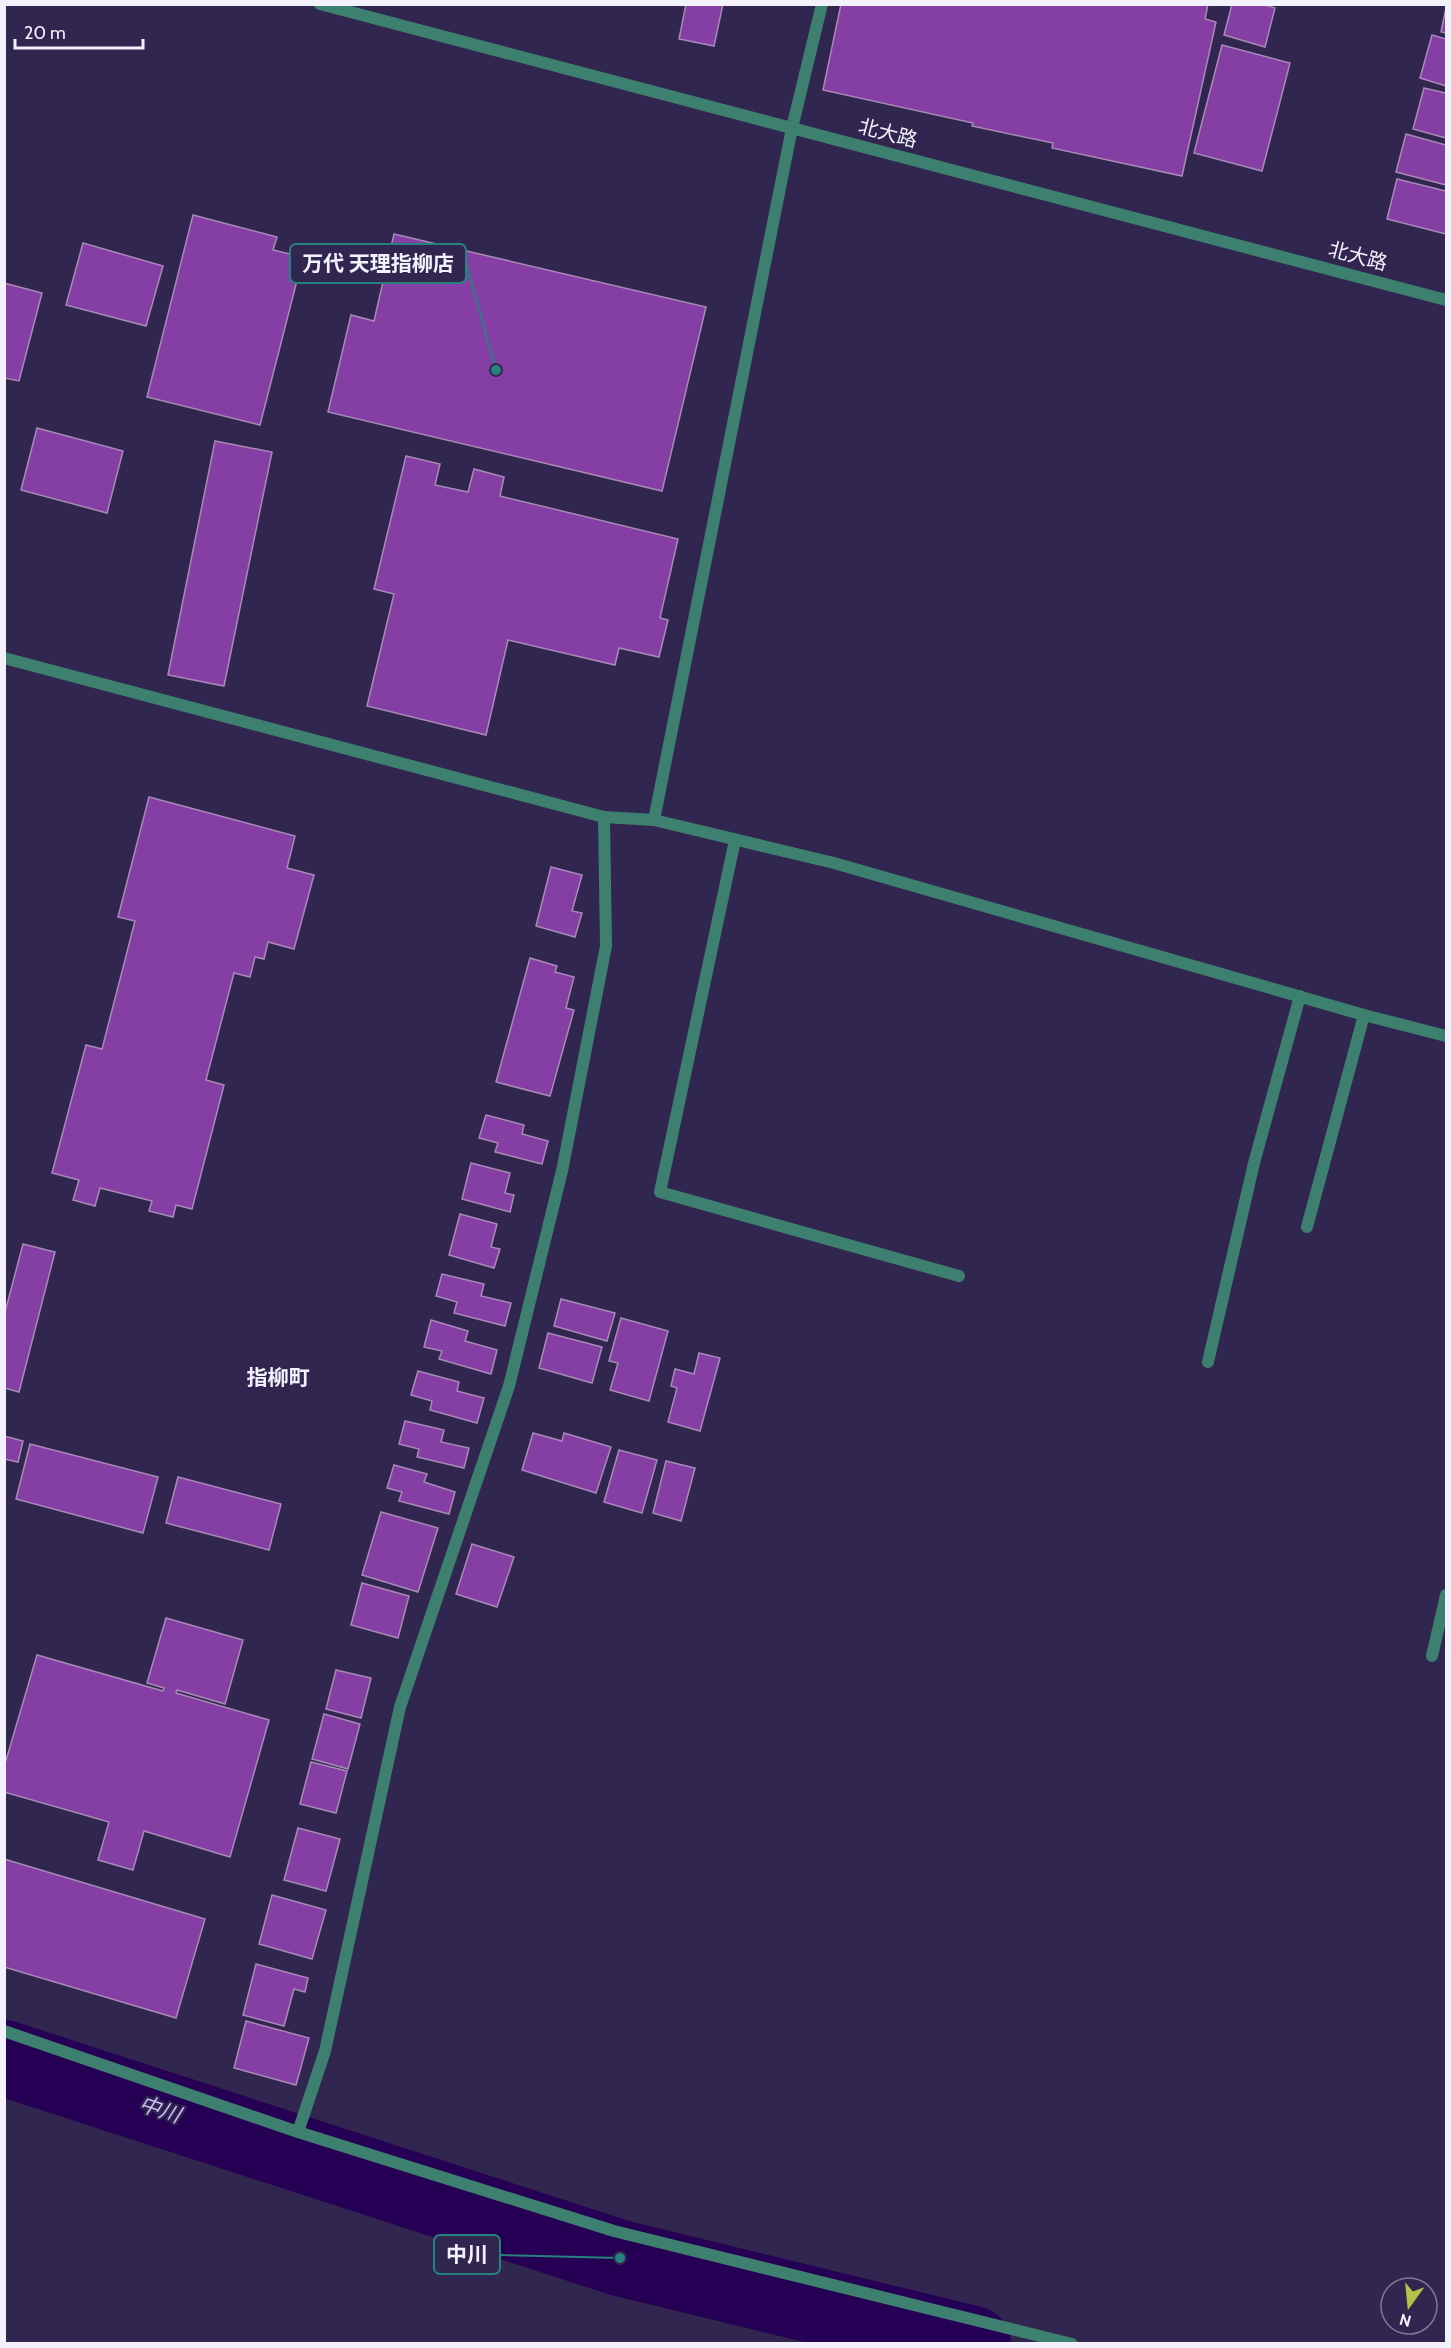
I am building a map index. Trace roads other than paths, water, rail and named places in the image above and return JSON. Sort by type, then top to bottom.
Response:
[{"type":"street","name":"北大路","points":[[320,4],[1446,300]]},
{"type":"street","points":[[654,820],[792,128],[822,4]]},
{"type":"street","points":[[4,658],[604,817],[654,820],[845,867],[1364,1015],[1446,1036]]},
{"type":"street","points":[[297,2132],[325,2051],[400,1707],[509,1386],[562,1171],[606,946],[604,817]]},
{"type":"street","points":[[735,840],[660,1192],[959,1276]]},
{"type":"street","points":[[1208,1362],[1254,1163],[1300,996]]},
{"type":"street","points":[[1307,1227],[1364,1015]]},
{"type":"street","points":[[1432,1656],[1446,1595]]},
{"type":"street","points":[[4,2031],[297,2132],[614,2231],[1072,2343]]},
{"type":"waterway","name":"中川","points":[[4,2058],[620,2258],[973,2344]]},
{"type":"place","name":"万代 天理指柳店","points":[[496,370]]},
{"type":"place","name":"中川","points":[[620,2258]]},
{"type":"district","name":"指柳町","points":[[278,1377]]}]
